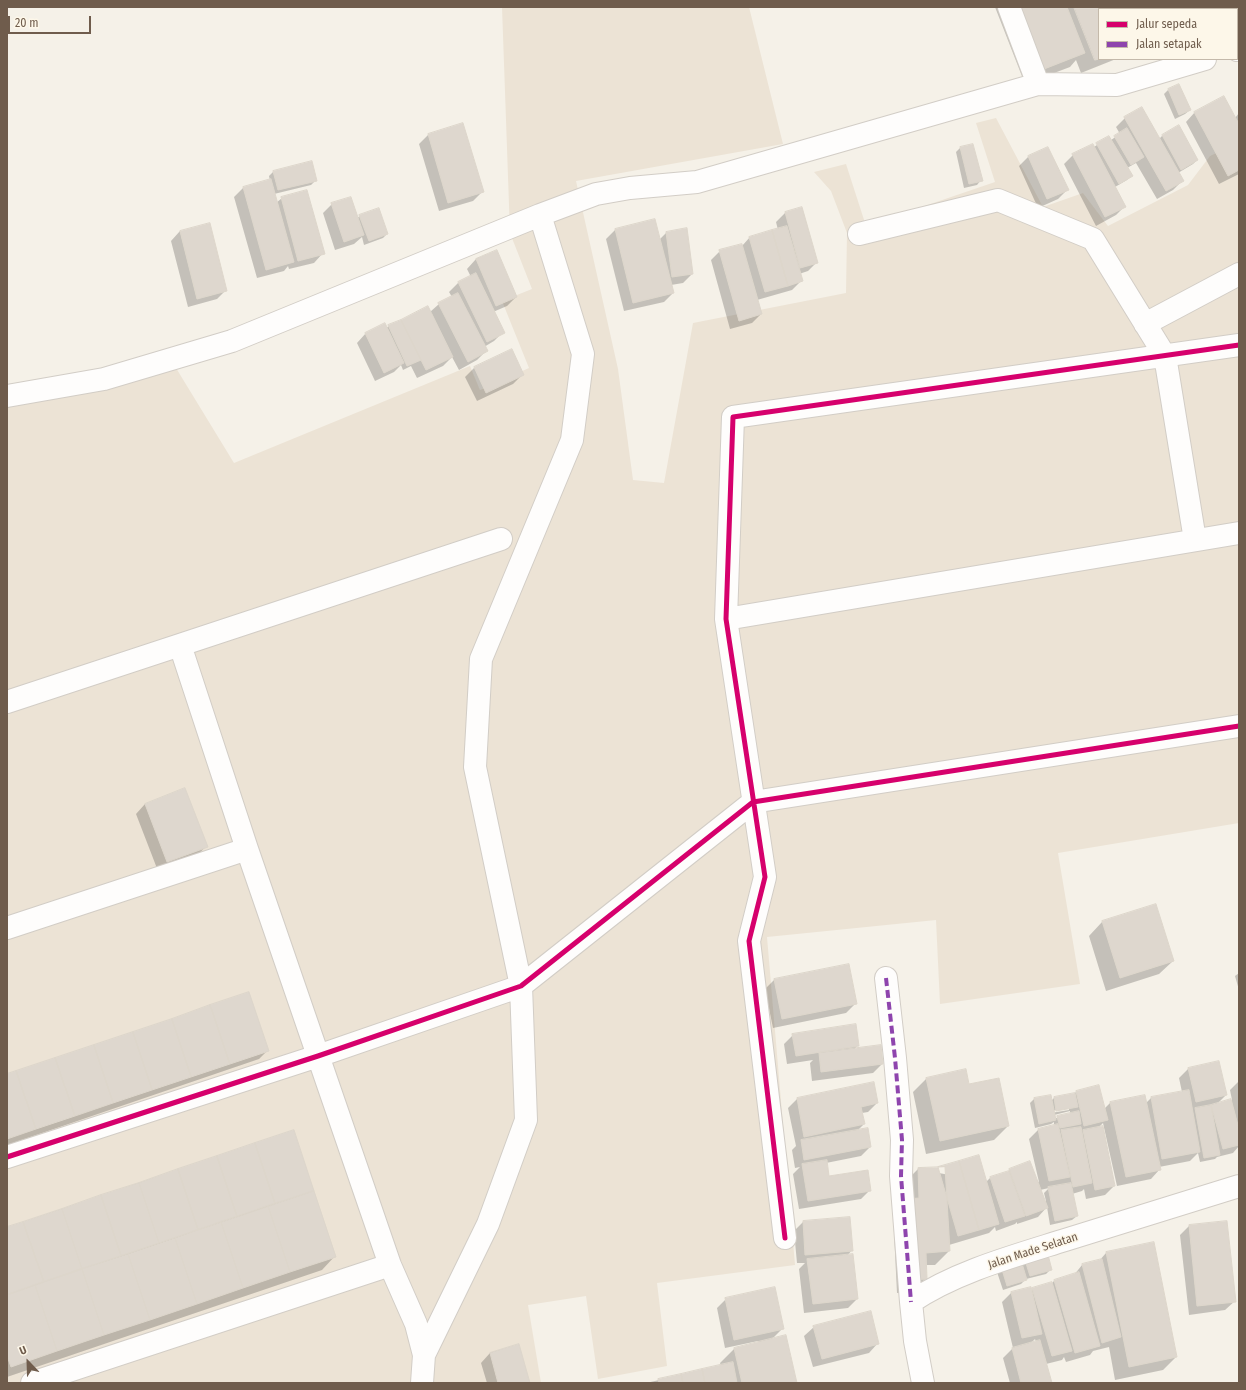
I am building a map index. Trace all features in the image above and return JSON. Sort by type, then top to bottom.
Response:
[{"type":"street","points":[[1009,7],[1038,84]]},
{"type":"street","points":[[7,396],[104,379],[232,341],[540,215],[596,194],[630,188],[697,182],[1038,84],[1117,85],[1202,60]]},
{"type":"street","points":[[859,234],[998,200],[1093,239],[1165,356],[1195,540]]},
{"type":"street","points":[[424,1355],[488,1224],[526,1120],[521,986],[476,767],[481,659],[572,440],[583,354],[540,215]]},
{"type":"street","points":[[1145,324],[1239,274]]},
{"type":"street","points":[[785,1238],[749,941],[765,877],[726,619],[733,417],[1239,345]]},
{"type":"street","points":[[726,619],[1239,533]]},
{"type":"street","points":[[7,702],[501,539]]},
{"type":"street","points":[[180,645],[247,849],[390,1265],[416,1324],[424,1355],[422,1383]]},
{"type":"street","points":[[7,1157],[318,1056],[521,986],[754,802],[1239,726]]},
{"type":"street","points":[[7,928],[247,849]]},
{"type":"street","points":[[886,978],[902,1140],[901,1176],[910,1302],[923,1383]]},
{"type":"street","name":"Jalan Made Selatan","points":[[910,1302],[926,1291],[945,1282],[1012,1256],[1239,1186]]},
{"type":"street","points":[[32,1383],[390,1265]]},
{"type":"shaded area","points":[[502,7],[749,7],[783,144],[576,181],[618,369],[633,480],[664,483],[693,323],[846,293],[847,233],[831,191],[814,172],[846,164],[866,226],[995,182],[976,123],[996,118],[1043,207],[1083,193],[1108,226],[1188,185],[1210,156],[1239,142],[1239,823],[1058,853],[1080,984],[940,1004],[936,920],[767,937],[795,1265],[657,1283],[667,1366],[598,1379],[586,1296],[528,1305],[541,1383],[7,1383],[7,403],[176,368],[234,463],[470,366],[480,390],[529,368],[502,301],[532,289],[510,233]]},
{"type":"building","points":[[1013,7],[1067,7],[1085,53],[1039,71]]},
{"type":"building","points":[[1074,7],[1124,7],[1098,8],[1098,59],[1095,60]]},
{"type":"building","points":[[1129,7],[1162,8],[1130,8]]},
{"type":"building","points":[[1166,7],[1213,7],[1210,8]]},
{"type":"building","points":[[1179,84],[1191,110],[1179,115],[1168,89]]},
{"type":"building","points":[[1224,96],[1239,124],[1239,170],[1228,176],[1194,112]]},
{"type":"building","points":[[1142,107],[1184,181],[1166,191],[1124,117]]},
{"type":"building","points":[[463,123],[484,192],[448,203],[428,134]]},
{"type":"building","points":[[1179,125],[1198,160],[1181,170],[1162,135]]},
{"type":"building","points":[[1127,128],[1144,157],[1131,165],[1114,136]]},
{"type":"building","points":[[1109,136],[1133,176],[1119,184],[1096,143]]},
{"type":"building","points":[[973,144],[983,181],[969,184],[960,147]]},
{"type":"building","points":[[1093,144],[1126,207],[1105,217],[1072,154]]},
{"type":"building","points":[[1048,147],[1069,190],[1047,199],[1028,156]]},
{"type":"building","points":[[312,161],[317,181],[278,190],[273,171]]},
{"type":"building","points":[[271,179],[294,262],[266,270],[243,187]]},
{"type":"building","points":[[307,190],[325,254],[298,261],[281,197]]},
{"type":"building","points":[[351,197],[364,235],[344,242],[331,203]]},
{"type":"building","points":[[802,207],[818,263],[800,268],[785,212]]},
{"type":"building","points":[[379,208],[388,234],[369,241],[359,215]]},
{"type":"building","points":[[655,219],[674,293],[633,303],[615,229]]},
{"type":"building","points":[[210,223],[227,291],[197,299],[180,231]]},
{"type":"building","points":[[787,226],[803,281],[788,286],[772,230]]},
{"type":"building","points":[[687,228],[693,274],[672,277],[666,232]]},
{"type":"building","points":[[772,230],[788,286],[765,292],[749,237]]},
{"type":"building","points":[[742,244],[762,314],[739,321],[719,250]]},
{"type":"building","points":[[497,250],[517,297],[496,306],[476,259]]},
{"type":"building","points":[[476,273],[505,333],[487,342],[458,282]]},
{"type":"building","points":[[458,293],[488,351],[468,362],[438,303]]},
{"type":"building","points":[[428,306],[453,357],[426,370],[401,320]]},
{"type":"building","points":[[401,320],[421,360],[407,366],[388,325]]},
{"type":"building","points":[[385,323],[404,363],[384,373],[365,333]]},
{"type":"building","points":[[512,349],[524,375],[486,393],[474,367]]},
{"type":"building","points":[[185,788],[208,847],[167,862],[145,804]]},
{"type":"building","points":[[1156,904],[1174,961],[1120,978],[1102,921]]},
{"type":"building","points":[[849,964],[857,1004],[782,1019],[774,979]]},
{"type":"building","points":[[249,992],[269,1051],[230,1064],[210,1005]]},
{"type":"building","points":[[210,1005],[230,1064],[191,1077],[172,1019]]},
{"type":"building","points":[[172,1019],[191,1077],[152,1090],[133,1032]]},
{"type":"building","points":[[856,1024],[859,1046],[796,1056],[792,1034]]},
{"type":"building","points":[[133,1032],[152,1090],[113,1103],[94,1045]]},
{"type":"building","points":[[94,1045],[113,1103],[75,1116],[55,1058]]},
{"type":"building","points":[[881,1045],[883,1064],[821,1072],[819,1053]]},
{"type":"building","points":[[55,1058],[75,1116],[36,1129],[16,1071]]},
{"type":"building","points":[[1219,1061],[1227,1095],[1196,1102],[1188,1068]]},
{"type":"building","points":[[966,1069],[969,1084],[999,1078],[1009,1126],[940,1141],[926,1078]]},
{"type":"building","points":[[16,1071],[36,1129],[7,1139],[7,1074]]},
{"type":"building","points":[[874,1082],[878,1103],[861,1107],[865,1124],[804,1137],[797,1098]]},
{"type":"building","points":[[1099,1085],[1108,1120],[1084,1126],[1076,1091]]},
{"type":"building","points":[[1189,1090],[1200,1152],[1162,1159],[1151,1097]]},
{"type":"building","points":[[1075,1093],[1078,1107],[1056,1111],[1054,1097]]},
{"type":"building","points":[[1051,1095],[1056,1120],[1039,1124],[1034,1098]]},
{"type":"building","points":[[1145,1095],[1161,1170],[1126,1177],[1110,1102]]},
{"type":"building","points":[[1231,1099],[1239,1129],[1239,1145],[1223,1149],[1211,1105]]},
{"type":"building","points":[[1211,1105],[1220,1155],[1204,1158],[1195,1108]]},
{"type":"building","points":[[1079,1111],[1081,1124],[1060,1128],[1057,1116]]},
{"type":"building","points":[[1058,1124],[1070,1177],[1049,1181],[1038,1129]]},
{"type":"building","points":[[1103,1126],[1115,1186],[1095,1190],[1083,1130]]},
{"type":"building","points":[[1081,1127],[1092,1183],[1073,1187],[1061,1130]]},
{"type":"building","points":[[868,1128],[871,1147],[804,1160],[801,1140]]},
{"type":"building","points":[[294,1130],[314,1191],[275,1204],[255,1143]]},
{"type":"building","points":[[255,1143],[275,1204],[237,1217],[217,1156]]},
{"type":"building","points":[[979,1155],[999,1224],[979,1230],[959,1161]]},
{"type":"building","points":[[217,1156],[237,1217],[198,1230],[178,1169]]},
{"type":"building","points":[[827,1160],[829,1176],[868,1170],[871,1191],[808,1201],[802,1164]]},
{"type":"building","points":[[959,1161],[979,1230],[958,1236],[938,1167]]},
{"type":"building","points":[[1030,1161],[1048,1208],[1026,1216],[1009,1169]]},
{"type":"building","points":[[945,1167],[950,1251],[926,1253],[927,1279],[911,1280],[906,1199],[919,1198],[918,1168]]},
{"type":"building","points":[[178,1169],[198,1230],[159,1243],[139,1183]]},
{"type":"building","points":[[1009,1171],[1025,1216],[1005,1222],[990,1177]]},
{"type":"building","points":[[139,1183],[159,1243],[121,1256],[101,1195]]},
{"type":"building","points":[[1071,1183],[1078,1216],[1055,1221],[1048,1187]]},
{"type":"building","points":[[314,1191],[336,1257],[290,1272],[268,1206]]},
{"type":"building","points":[[101,1195],[121,1256],[82,1269],[62,1209]]},
{"type":"building","points":[[268,1206],[290,1272],[243,1288],[221,1222]]},
{"type":"building","points":[[62,1209],[82,1269],[44,1282],[23,1222]]},
{"type":"building","points":[[850,1217],[853,1251],[805,1255],[803,1221]]},
{"type":"building","points":[[1227,1221],[1236,1302],[1197,1306],[1189,1225]]},
{"type":"building","points":[[23,1222],[44,1282],[7,1295],[7,1227]]},
{"type":"building","points":[[221,1222],[243,1288],[197,1304],[175,1238]]},
{"type":"building","points":[[175,1238],[197,1304],[150,1320],[128,1254]]},
{"type":"building","points":[[1154,1242],[1177,1357],[1129,1367],[1106,1252]]},
{"type":"building","points":[[1047,1251],[1052,1270],[1030,1276],[1024,1257]]},
{"type":"building","points":[[128,1254],[150,1320],[104,1335],[82,1269]]},
{"type":"building","points":[[853,1254],[858,1299],[813,1304],[807,1259]]},
{"type":"building","points":[[1102,1259],[1121,1337],[1102,1343],[1082,1264]]},
{"type":"building","points":[[1021,1260],[1027,1280],[1007,1286],[1001,1266]]},
{"type":"building","points":[[82,1269],[104,1335],[57,1351],[35,1285]]},
{"type":"building","points":[[1079,1272],[1100,1346],[1075,1353],[1054,1280]]},
{"type":"building","points":[[1052,1282],[1072,1351],[1052,1356],[1032,1288]]},
{"type":"building","points":[[35,1285],[57,1351],[11,1367],[7,1356],[7,1295]]},
{"type":"building","points":[[775,1287],[784,1329],[734,1340],[725,1298]]},
{"type":"building","points":[[1031,1287],[1042,1334],[1022,1338],[1011,1292]]},
{"type":"building","points":[[871,1311],[879,1344],[822,1359],[813,1326]]},
{"type":"building","points":[[786,1335],[797,1383],[742,1383],[734,1348]]},
{"type":"building","points":[[1040,1340],[1052,1383],[1021,1383],[1012,1348]]},
{"type":"building","points":[[519,1344],[530,1383],[498,1383],[490,1353]]},
{"type":"building","points":[[733,1362],[737,1383],[705,1383],[702,1369]]},
{"type":"building","points":[[702,1369],[705,1383],[683,1383],[681,1374]]},
{"type":"building","points":[[681,1374],[683,1383],[659,1383],[658,1379]]},
{"type":"marked path","points":[[886,978],[902,1140],[901,1176],[911,1302]]},
{"type":"cycle path","points":[[785,1238],[749,941],[765,877],[726,619],[733,417],[1239,345]]},
{"type":"cycle path","points":[[7,1157],[318,1056],[521,986],[753,802],[1239,726]]}]
